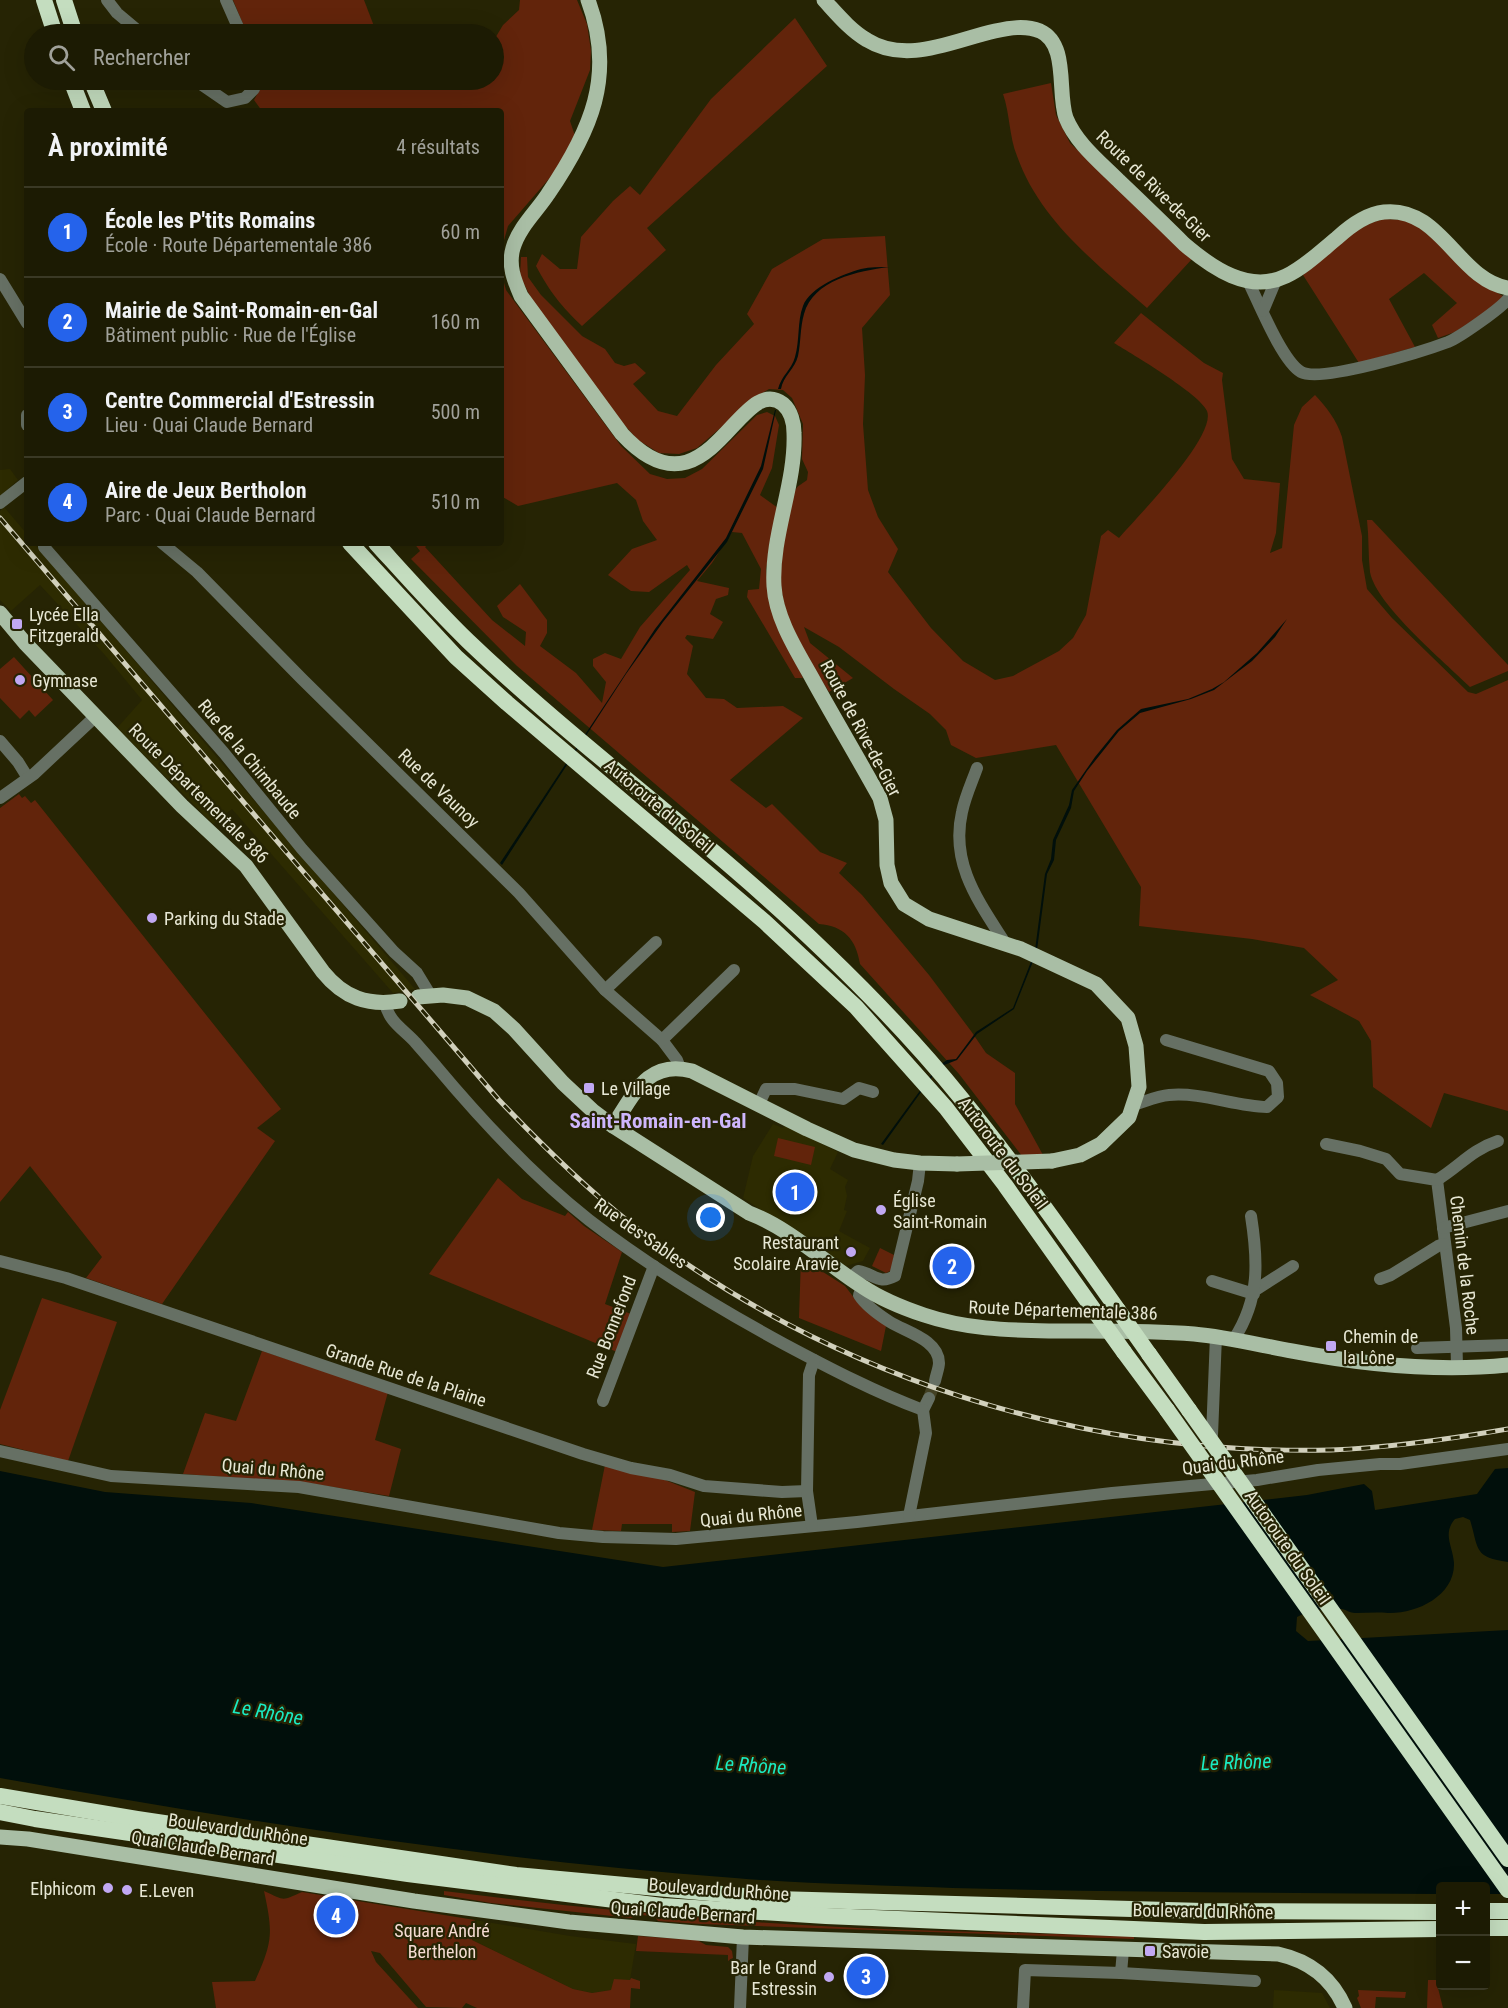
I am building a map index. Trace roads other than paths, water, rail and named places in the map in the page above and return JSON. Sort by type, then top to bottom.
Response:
[{"type":"highway","points":[[44,0],[52,24]]},
{"type":"highway","points":[[63,0],[71,24]]},
{"type":"highway","points":[[75,90],[82,108]]},
{"type":"highway","points":[[96,90],[103,108]]},
{"type":"highway","name":"Autoroute du Soleil","points":[[353,546],[456,657],[765,922],[856,1007],[946,1108],[1005,1185],[1167,1410],[1508,1890]]},
{"type":"highway","name":"Autoroute du Soleil","points":[[379,546],[468,640],[778,908],[867,992],[960,1096],[1021,1175],[1118,1310],[1508,1859]]},
{"type":"highway","name":"Boulevard du Rhône","points":[[0,1796],[149,1821],[516,1875],[776,1899],[1203,1911],[1436,1912]]},
{"type":"highway","name":"Boulevard du Rhône","points":[[0,1812],[46,1821],[397,1872],[662,1906],[837,1917],[1204,1932],[1436,1929]]},
{"type":"highway","points":[[1490,1911],[1508,1911]]},
{"type":"highway","points":[[1490,1928],[1508,1928]]},
{"type":"main road","name":"Route de Rive-de-Gier","points":[[588,0],[599,36],[601,53],[594,106],[575,153],[524,226],[514,246],[511,260],[513,280],[521,296],[622,434],[647,457],[663,464],[695,460],[759,402],[771,398],[786,407],[794,434],[775,559],[774,587],[777,603],[786,627],[806,666],[880,798],[886,820],[887,865],[891,883],[904,904],[929,919],[1005,944],[1096,984],[1128,1018],[1136,1046],[1138,1087],[1129,1117],[1101,1144],[1080,1155],[1052,1161],[920,1163],[894,1160],[854,1150],[692,1071],[680,1068]]},
{"type":"main road","name":"Route de Rive-de-Gier","points":[[824,0],[849,27],[867,40],[895,51],[929,49],[1011,27],[1040,31],[1050,38],[1059,57],[1062,101],[1066,117],[1079,140],[1202,260],[1218,270],[1248,281],[1276,280],[1288,276],[1307,263],[1359,221],[1378,213],[1394,212],[1408,215],[1422,222],[1477,273],[1489,282],[1508,288]]},
{"type":"main road","name":"Route Départementale 386","points":[[0,613],[25,643],[193,816],[246,866],[323,972],[337,987],[350,996],[367,1001],[393,1002]]},
{"type":"main road","name":"Route Départementale 386","points":[[425,996],[467,998],[485,1005],[514,1029],[581,1101],[613,1126],[749,1213],[770,1222],[883,1299],[923,1315],[960,1326],[989,1329],[1216,1336],[1342,1359],[1398,1364],[1508,1365]]},
{"type":"main road","points":[[613,1126],[650,1076],[665,1069],[680,1068]]},
{"type":"main road","name":"Quai Claude Bernard","points":[[0,1837],[28,1839],[519,1917],[743,1937],[1246,1952],[1289,1956],[1310,1965],[1324,1976],[1335,1989],[1345,2008]]},
{"type":"street","points":[[107,0],[130,24]]},
{"type":"street","points":[[226,0],[237,24]]},
{"type":"street","points":[[208,90],[230,106],[254,90]]},
{"type":"street","points":[[0,279],[24,318]]},
{"type":"street","points":[[1263,311],[1276,280]]},
{"type":"street","points":[[1248,281],[1292,364],[1307,375],[1360,367],[1450,341],[1508,299]]},
{"type":"street","points":[[0,503],[24,484]]},
{"type":"street","name":"Rue de la Chimbaude","points":[[44,546],[224,753],[302,849],[394,952],[417,973],[425,996]]},
{"type":"street","name":"Rue de Vaunoy","points":[[166,546],[197,572],[519,893],[605,990],[662,1040],[677,1060],[680,1068]]},
{"type":"street","points":[[0,798],[28,778],[96,716]]},
{"type":"street","points":[[0,741],[28,778]]},
{"type":"street","points":[[977,768],[962,812],[958,841],[964,870],[972,891],[1005,944]]},
{"type":"street","points":[[605,990],[656,942]]},
{"type":"street","points":[[662,1040],[734,970]]},
{"type":"street","name":"Rue des Sables","points":[[393,1002],[389,1016],[393,1022],[419,1046],[501,1140],[589,1220],[654,1266],[741,1321],[814,1360],[923,1410]]},
{"type":"street","points":[[1133,1105],[1168,1095],[1200,1096],[1246,1107],[1267,1107],[1278,1097],[1277,1083],[1269,1071],[1166,1040]]},
{"type":"street","points":[[759,1104],[766,1089],[795,1089],[843,1100],[859,1088],[873,1092]]},
{"type":"street","points":[[1437,1180],[1456,1168],[1473,1152],[1498,1141]]},
{"type":"street","name":"Chemin de la Roche","points":[[1326,1144],[1386,1159],[1400,1174],[1437,1180],[1457,1346],[1457,1366]]},
{"type":"street","points":[[920,1163],[918,1181],[895,1276],[880,1281],[866,1272],[858,1271],[856,1282],[863,1302],[890,1322],[928,1343],[936,1352],[939,1362],[935,1381]]},
{"type":"street","points":[[1443,1228],[1508,1211]]},
{"type":"street","points":[[1234,1339],[1249,1313],[1254,1292],[1256,1266],[1251,1216]]},
{"type":"street","points":[[1380,1279],[1391,1275],[1438,1245],[1444,1244]]},
{"type":"street","name":"Grande Rue de la Plaine","points":[[0,1261],[66,1278],[583,1454],[631,1468],[670,1475],[704,1486],[782,1492],[807,1491]]},
{"type":"street","name":"Rue Bonnefond","points":[[603,1401],[654,1266]]},
{"type":"street","points":[[1212,1281],[1254,1292],[1293,1266]]},
{"type":"street","points":[[1212,1436],[1216,1336]]},
{"type":"street","points":[[1417,1348],[1508,1345]]},
{"type":"street","points":[[812,1527],[807,1491],[809,1375],[814,1360]]},
{"type":"street","points":[[909,1516],[926,1433],[923,1410],[929,1398]]},
{"type":"street","name":"Quai du Rhône","points":[[0,1451],[111,1476],[299,1487],[585,1536],[692,1539],[1211,1481],[1257,1480],[1318,1470],[1400,1464],[1508,1449]]},
{"type":"street","points":[[740,2008],[743,1937]]},
{"type":"street","points":[[1121,1973],[1123,1950]]},
{"type":"street","points":[[1023,2008],[1025,1970],[1255,1981]]},
{"type":"water","points":[[889,267],[864,271],[838,279],[817,293],[809,302],[804,314],[796,361],[781,389],[778,389],[795,357],[801,312],[812,293],[845,274],[864,268]]},
{"type":"water","points":[[775,410],[763,469],[727,542],[663,622],[626,674],[502,865],[500,863],[655,629],[726,538],[761,466]]},
{"type":"water","points":[[1287,619],[1275,637],[1252,661],[1214,690],[1191,699],[1140,713],[1119,731],[1087,771],[1074,791],[1071,808],[1056,840],[1054,860],[1047,874],[1037,950],[1035,950],[1045,874],[1051,859],[1053,840],[1069,805],[1072,790],[1095,757],[1117,730],[1141,709],[1188,699],[1224,682],[1257,653]]},
{"type":"water","points":[[1032,959],[1034,959],[1014,1009],[977,1034],[957,1060],[939,1067],[883,1145],[881,1144],[938,1066],[947,1060],[956,1059],[976,1032],[1013,1008]]},
{"type":"water","name":"Le Rhône","points":[[1508,1468],[1508,1562],[1483,1554],[1477,1545],[1470,1520],[1463,1517],[1455,1519],[1449,1530],[1454,1563],[1453,1575],[1441,1594],[1432,1601],[1399,1612],[1352,1613],[1342,1609],[1313,1611],[1297,1617],[1296,1631],[1308,1641],[1508,1630],[1508,1894],[1490,1894],[1490,1882],[1436,1882],[1436,1894],[953,1888],[735,1878],[458,1850],[274,1824],[0,1778],[0,1471],[105,1492],[251,1503],[663,1567],[1307,1495],[1364,1484],[1372,1491],[1375,1510],[1477,1494],[1495,1469]]},
{"type":"tunnel","points":[[929,1398],[935,1381]]},
{"type":"railway","points":[[0,518],[24,546]]},
{"type":"railway","points":[[24,546],[499,1100],[562,1163],[612,1208],[706,1277],[787,1324],[872,1364],[960,1396],[1051,1421],[1143,1439],[1237,1448],[1331,1450],[1420,1442],[1508,1429]]},
{"type":"place","name":"Lycée Ella Fitzgerald","points":[[17,624]]},
{"type":"place","name":"Gymnase","points":[[20,680]]},
{"type":"place","name":"Parking du Stade","points":[[152,918]]},
{"type":"place","name":"Le Village","points":[[589,1088]]},
{"type":"place","name":"École les P'tits Romains","points":[[795,1192]]},
{"type":"place","name":"Église Saint-Romain","points":[[881,1210]]},
{"type":"place","name":"Restaurant Scolaire Aravie","points":[[851,1252]]},
{"type":"place","name":"Mairie de Saint-Romain-en-Gal","points":[[952,1266]]},
{"type":"place","name":"Chemin de la Lône","points":[[1331,1346]]},
{"type":"place","name":"Elphicom","points":[[108,1888]]},
{"type":"place","name":"E.Leven","points":[[127,1890]]},
{"type":"place","name":"Aire de Jeux Bertholon","points":[[336,1915]]},
{"type":"place","name":"Savoie","points":[[1150,1951]]},
{"type":"place","name":"Centre Commercial d'Estressin","points":[[866,1976]]},
{"type":"place","name":"Bar le Grand Estressin","points":[[829,1977]]},
{"type":"district","name":"Saint-Romain-en-Gal","points":[[658,1121]]},
{"type":"park label","name":"Square André Berthelon","points":[[442,1940]]}]
